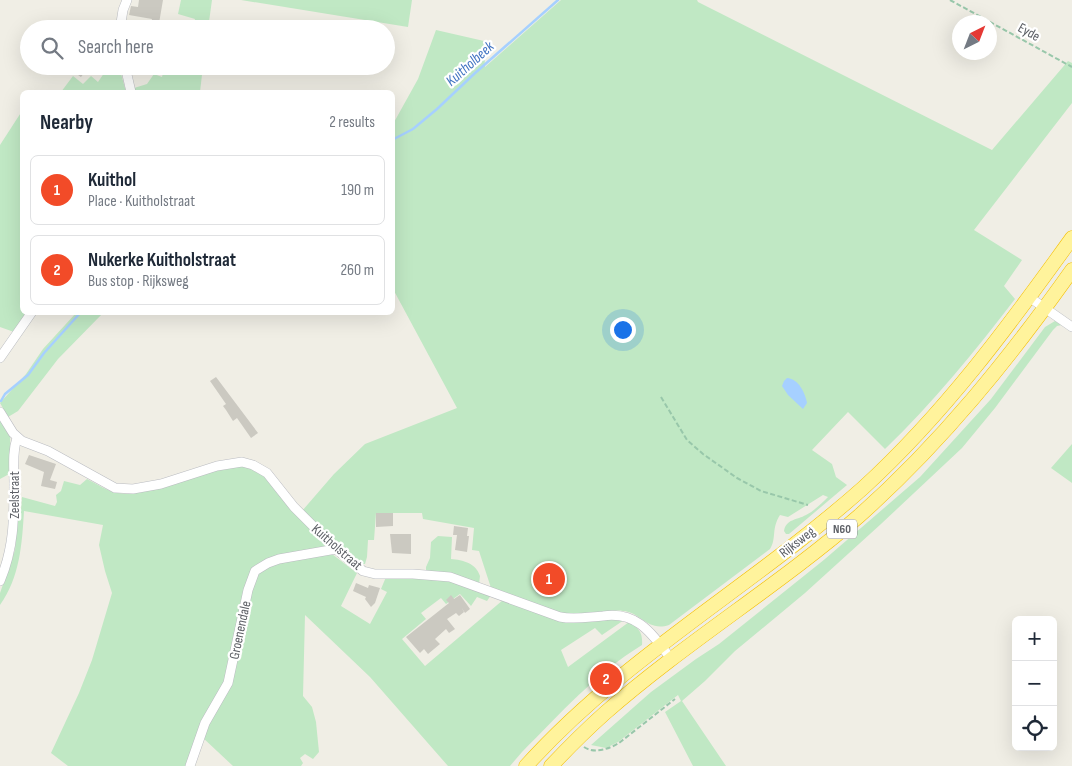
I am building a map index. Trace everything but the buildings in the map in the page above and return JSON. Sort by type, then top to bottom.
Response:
[{"type":"highway","name":"Rijksweg","points":[[526,766],[593,699],[660,645],[782,554],[862,488],[937,413],[972,372],[1030,298],[1072,238]]},
{"type":"highway","name":"Rijksweg","points":[[551,766],[606,712],[823,545],[891,487],[942,436],[965,409],[1045,309],[1072,270]]},
{"type":"street","points":[[121,20],[127,0]]},
{"type":"street","points":[[127,75],[131,90]]},
{"type":"street","points":[[1030,298],[1072,327]]},
{"type":"street","points":[[0,358],[30,315]]},
{"type":"street","points":[[0,412],[17,438]]},
{"type":"street","name":"Kuitholstraat","points":[[17,438],[27,444],[48,451],[115,488],[133,489],[161,484],[217,466],[242,462],[253,464],[267,473],[294,507],[336,550],[363,571],[375,574],[413,574],[450,577],[560,617],[580,619],[619,614],[637,621],[672,660]]},
{"type":"street","name":"Zeelstraat","points":[[0,582],[8,560],[13,533],[14,464],[17,438]]},
{"type":"street","name":"Groenendale","points":[[190,766],[204,723],[228,683],[248,590],[255,571],[268,562],[279,559],[336,550]]},
{"type":"path","name":"Eyde","points":[[950,0],[1072,67]]},
{"type":"path","points":[[661,398],[687,440],[704,454],[737,478],[761,492],[808,505]]},
{"type":"path","points":[[594,750],[612,747],[619,743],[675,699]]},
{"type":"green space","points":[[181,0],[212,0],[209,20],[195,20],[178,14]]},
{"type":"green space","points":[[241,0],[412,0],[408,27],[395,25],[395,20],[365,20]]},
{"type":"green space","points":[[561,0],[697,0],[992,150],[1068,61],[1072,63],[1072,103],[974,230],[1022,260],[1004,286],[1015,299],[985,338],[920,413],[885,449],[848,412],[812,450],[832,464],[836,477],[847,485],[789,534],[786,534],[784,531],[787,524],[792,520],[803,517],[818,507],[828,497],[823,495],[788,517],[780,515],[770,549],[669,625],[655,626],[629,612],[623,611],[584,616],[561,613],[491,588],[479,551],[472,550],[474,528],[423,519],[422,513],[376,513],[374,540],[368,540],[365,564],[359,564],[353,561],[302,511],[334,474],[365,444],[457,408],[395,293],[395,120],[418,79],[436,30],[484,41],[485,67]]},
{"type":"green space","points":[[103,75],[121,75],[125,90],[62,90],[73,76],[83,84],[91,76],[98,82]]},
{"type":"green space","points":[[153,75],[162,77],[163,75],[202,75],[200,90],[134,90],[134,88],[147,84]]},
{"type":"green space","points":[[20,114],[20,315],[27,315],[14,332],[0,327],[0,145]]},
{"type":"green space","points":[[74,315],[101,315],[58,359],[18,411],[8,417],[0,403],[26,374],[43,349]]},
{"type":"green space","points":[[1055,321],[1062,325],[1057,326],[1053,330],[995,408],[962,448],[805,593],[735,651],[682,701],[726,766],[693,766],[665,712],[681,701],[678,695],[618,742],[606,748],[591,745],[651,692],[719,644],[825,559],[920,477],[991,399],[1045,327]]},
{"type":"green space","points":[[0,419],[10,435],[11,473],[0,479]]},
{"type":"green space","points":[[1072,444],[1072,483],[1051,468]]},
{"type":"green space","points":[[242,465],[261,472],[328,549],[252,570],[247,581],[229,676],[187,766],[68,766],[51,753],[92,660],[112,593],[99,545],[103,525],[24,511],[21,548],[16,572],[0,605],[0,593],[15,550],[18,510],[21,510],[22,497],[55,506],[57,502],[56,495],[61,491],[64,481],[80,485],[87,479],[110,491],[130,494],[153,489],[212,470]]},
{"type":"green space","points":[[438,536],[452,537],[451,559],[464,561],[472,565],[480,576],[479,584],[426,572],[430,558],[431,542]]},
{"type":"green space","points":[[332,554],[357,573],[341,606],[370,624],[387,592],[381,589],[386,577],[419,576],[452,581],[491,595],[487,601],[477,597],[471,606],[460,594],[446,604],[441,598],[421,613],[426,619],[402,639],[425,666],[503,600],[556,619],[611,617],[624,620],[602,635],[595,628],[561,650],[568,667],[629,622],[640,631],[642,645],[594,681],[550,723],[510,766],[448,766],[370,677],[305,615],[303,696],[312,707],[316,722],[319,752],[313,759],[305,754],[300,758],[303,763],[301,766],[233,766],[202,737],[228,691],[256,573],[273,563]]},
{"type":"water","points":[[787,378],[795,381],[803,391],[807,403],[803,409],[788,395],[782,386]]},
{"type":"waterway","name":"Kuitholbeek","points":[[395,138],[413,129],[437,109],[558,0]]},
{"type":"waterway","name":"Kuitholbeek","points":[[1,401],[5,394],[28,375],[44,353],[78,315]]},
{"type":"place","name":"Kuithol","points":[[549,579]]},
{"type":"place","name":"Nukerke Kuitholstraat","points":[[606,679]]}]
